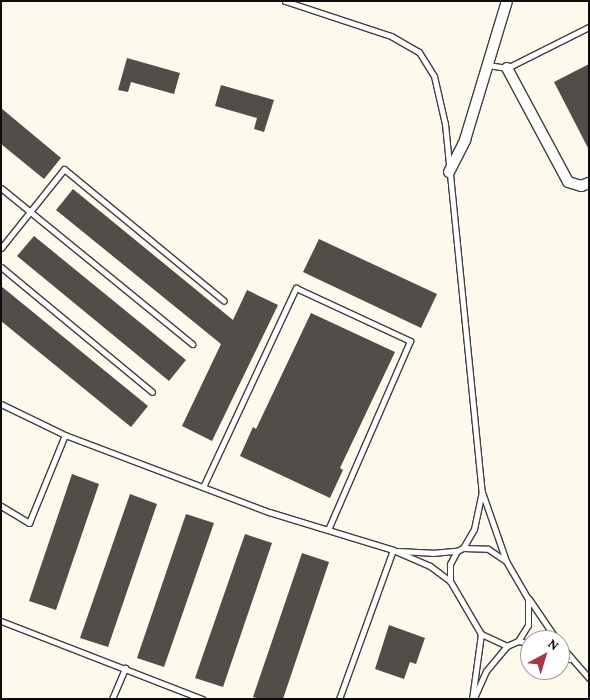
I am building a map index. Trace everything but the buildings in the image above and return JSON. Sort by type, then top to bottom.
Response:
[{"type":"street","points":[[449,172],[465,140],[507,1]]},
{"type":"street","points":[[507,68],[568,182],[581,186],[589,182]]},
{"type":"lane","points":[[285,1],[391,36],[419,52],[434,76],[446,124],[449,172],[482,492],[506,561],[528,599],[550,630]]},
{"type":"lane","points":[[488,65],[507,68],[589,27]]},
{"type":"lane","points":[[1,248],[64,169],[224,302]]},
{"type":"lane","points":[[1,188],[192,344]]},
{"type":"lane","points":[[1,267],[152,392]]},
{"type":"lane","points":[[203,487],[296,288],[410,341],[328,530]]},
{"type":"lane","points":[[1,404],[65,435],[203,487],[393,550],[430,566],[450,581],[481,634],[507,646]]},
{"type":"lane","points":[[1,506],[29,522],[65,435]]},
{"type":"lane","points":[[450,581],[450,564],[474,529],[482,492]]},
{"type":"lane","points":[[393,550],[432,554],[460,549],[488,549],[506,561]]},
{"type":"lane","points":[[339,699],[393,550]]},
{"type":"lane","points":[[473,699],[486,671],[507,646],[518,641],[528,625],[528,599]]},
{"type":"lane","points":[[1,621],[202,699]]},
{"type":"lane","points":[[473,699],[481,634]]},
{"type":"lane","points":[[570,659],[589,678]]},
{"type":"lane","points":[[112,699],[125,668]]}]
